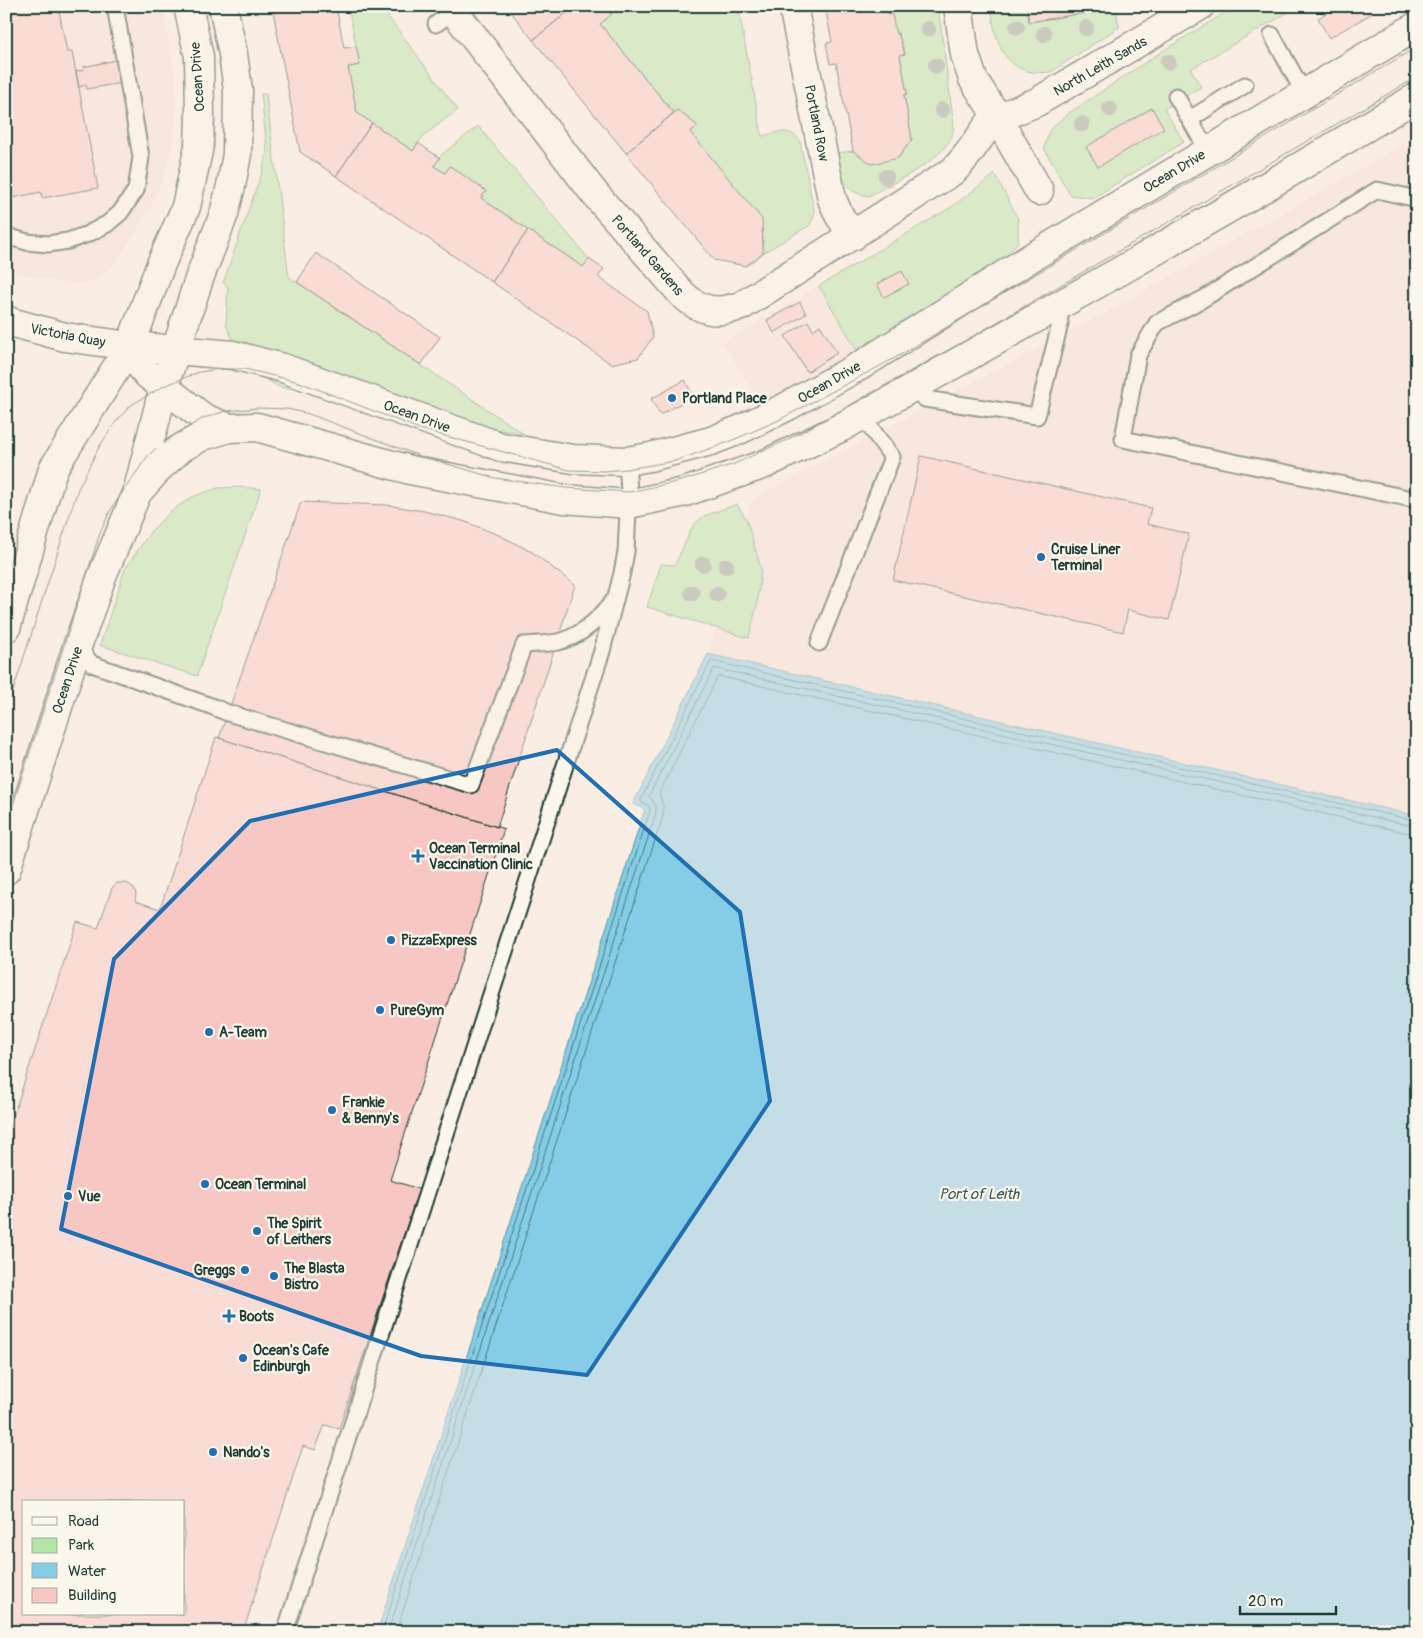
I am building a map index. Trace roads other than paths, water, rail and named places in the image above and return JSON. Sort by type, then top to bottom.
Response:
[{"type":"street","name":"Ocean Drive","points":[[6,628],[53,469],[130,346],[186,207],[199,146],[200,83],[199,57],[188,6]]},
{"type":"street","name":"Ocean Drive","points":[[6,870],[77,647],[102,576],[137,493],[164,386],[232,186],[237,154],[238,90],[223,6]]},
{"type":"street","name":"Portland Row","points":[[793,6],[832,198],[839,215],[852,236]]},
{"type":"street","points":[[958,6],[968,68],[1039,192]]},
{"type":"street","name":"North Leith Sands","points":[[996,115],[1010,113],[1037,102],[1165,16],[1200,6]]},
{"type":"street","name":"Portland Gardens","points":[[446,14],[564,167],[595,194],[682,294],[698,307],[708,310],[719,311],[741,306],[953,171],[970,153],[996,115]]},
{"type":"street","name":"Ocean Drive","points":[[130,346],[233,355],[283,368],[501,447],[573,459],[627,461],[673,452],[711,441],[739,430],[788,406],[863,364],[1032,257],[1417,26]]},
{"type":"street","name":"Ocean Drive","points":[[137,493],[160,466],[181,448],[204,436],[229,428],[257,426],[410,470],[564,499],[629,504],[685,492],[765,464],[840,428],[1228,209],[1417,97]]},
{"type":"street","name":"Victoria Quay","points":[[6,320],[65,337],[130,346]]},
{"type":"street","name":"Ocean Drive","points":[[130,346],[137,362],[148,375],[204,418],[229,428]]},
{"type":"lane","points":[[6,236],[27,242],[48,244],[68,241],[88,234],[107,224],[120,213],[136,190],[141,157],[115,6]]},
{"type":"lane","points":[[1272,35],[1304,93]]},
{"type":"lane","points":[[1190,119],[1246,85]]},
{"type":"lane","points":[[1176,96],[1208,150]]},
{"type":"lane","points":[[1417,198],[1377,190],[1204,299],[1156,323],[1138,355],[1123,439],[1417,500]]},
{"type":"lane","points":[[912,388],[925,399],[1037,416],[1060,324],[1058,304]]},
{"type":"lane","points":[[820,643],[892,458],[862,416]]},
{"type":"lane","points":[[285,1632],[602,651],[626,552],[629,504],[627,461]]},
{"type":"lane","points":[[77,647],[92,664],[228,713],[471,785],[524,645],[557,642],[573,636],[592,625],[616,598]]},
{"type":"water","name":"Port of Leith","points":[[708,654],[1417,816],[1417,1632],[377,1632],[645,809],[633,804]]},
{"type":"tram line","points":[[6,713],[78,489],[99,447],[115,423],[131,405],[164,386],[199,372],[220,369],[245,369],[299,382],[420,429],[569,470],[604,471],[675,461],[726,443],[777,421],[895,358],[1417,47]]},
{"type":"tram line","points":[[6,827],[100,533],[110,511],[147,457],[162,442],[204,418],[226,411],[258,408],[287,409],[309,414],[417,455],[495,478],[566,488],[629,492],[681,481],[734,464],[787,440],[905,376],[1417,77]]},
{"type":"place","name":"Portland Place","points":[[672,398]]},
{"type":"place","name":"Cruise Liner Terminal","points":[[1041,557]]},
{"type":"place","name":"Ocean Terminal Vaccination Clinic","points":[[418,856]]},
{"type":"place","name":"PizzaExpress","points":[[391,940]]},
{"type":"place","name":"PureGym","points":[[380,1010]]},
{"type":"place","name":"A-Team","points":[[209,1032]]},
{"type":"place","name":"Frankie & Benny's","points":[[332,1110]]},
{"type":"place","name":"Ocean Terminal","points":[[205,1184]]},
{"type":"place","name":"Vue","points":[[68,1196]]},
{"type":"place","name":"The Spirit of Leithers","points":[[257,1231]]},
{"type":"place","name":"Greggs","points":[[245,1270]]},
{"type":"place","name":"The Blasta Bistro","points":[[274,1276]]},
{"type":"place","name":"Boots","points":[[229,1316]]},
{"type":"place","name":"Ocean's Cafe Edinburgh","points":[[243,1358]]},
{"type":"place","name":"Nando's","points":[[213,1452]]}]
